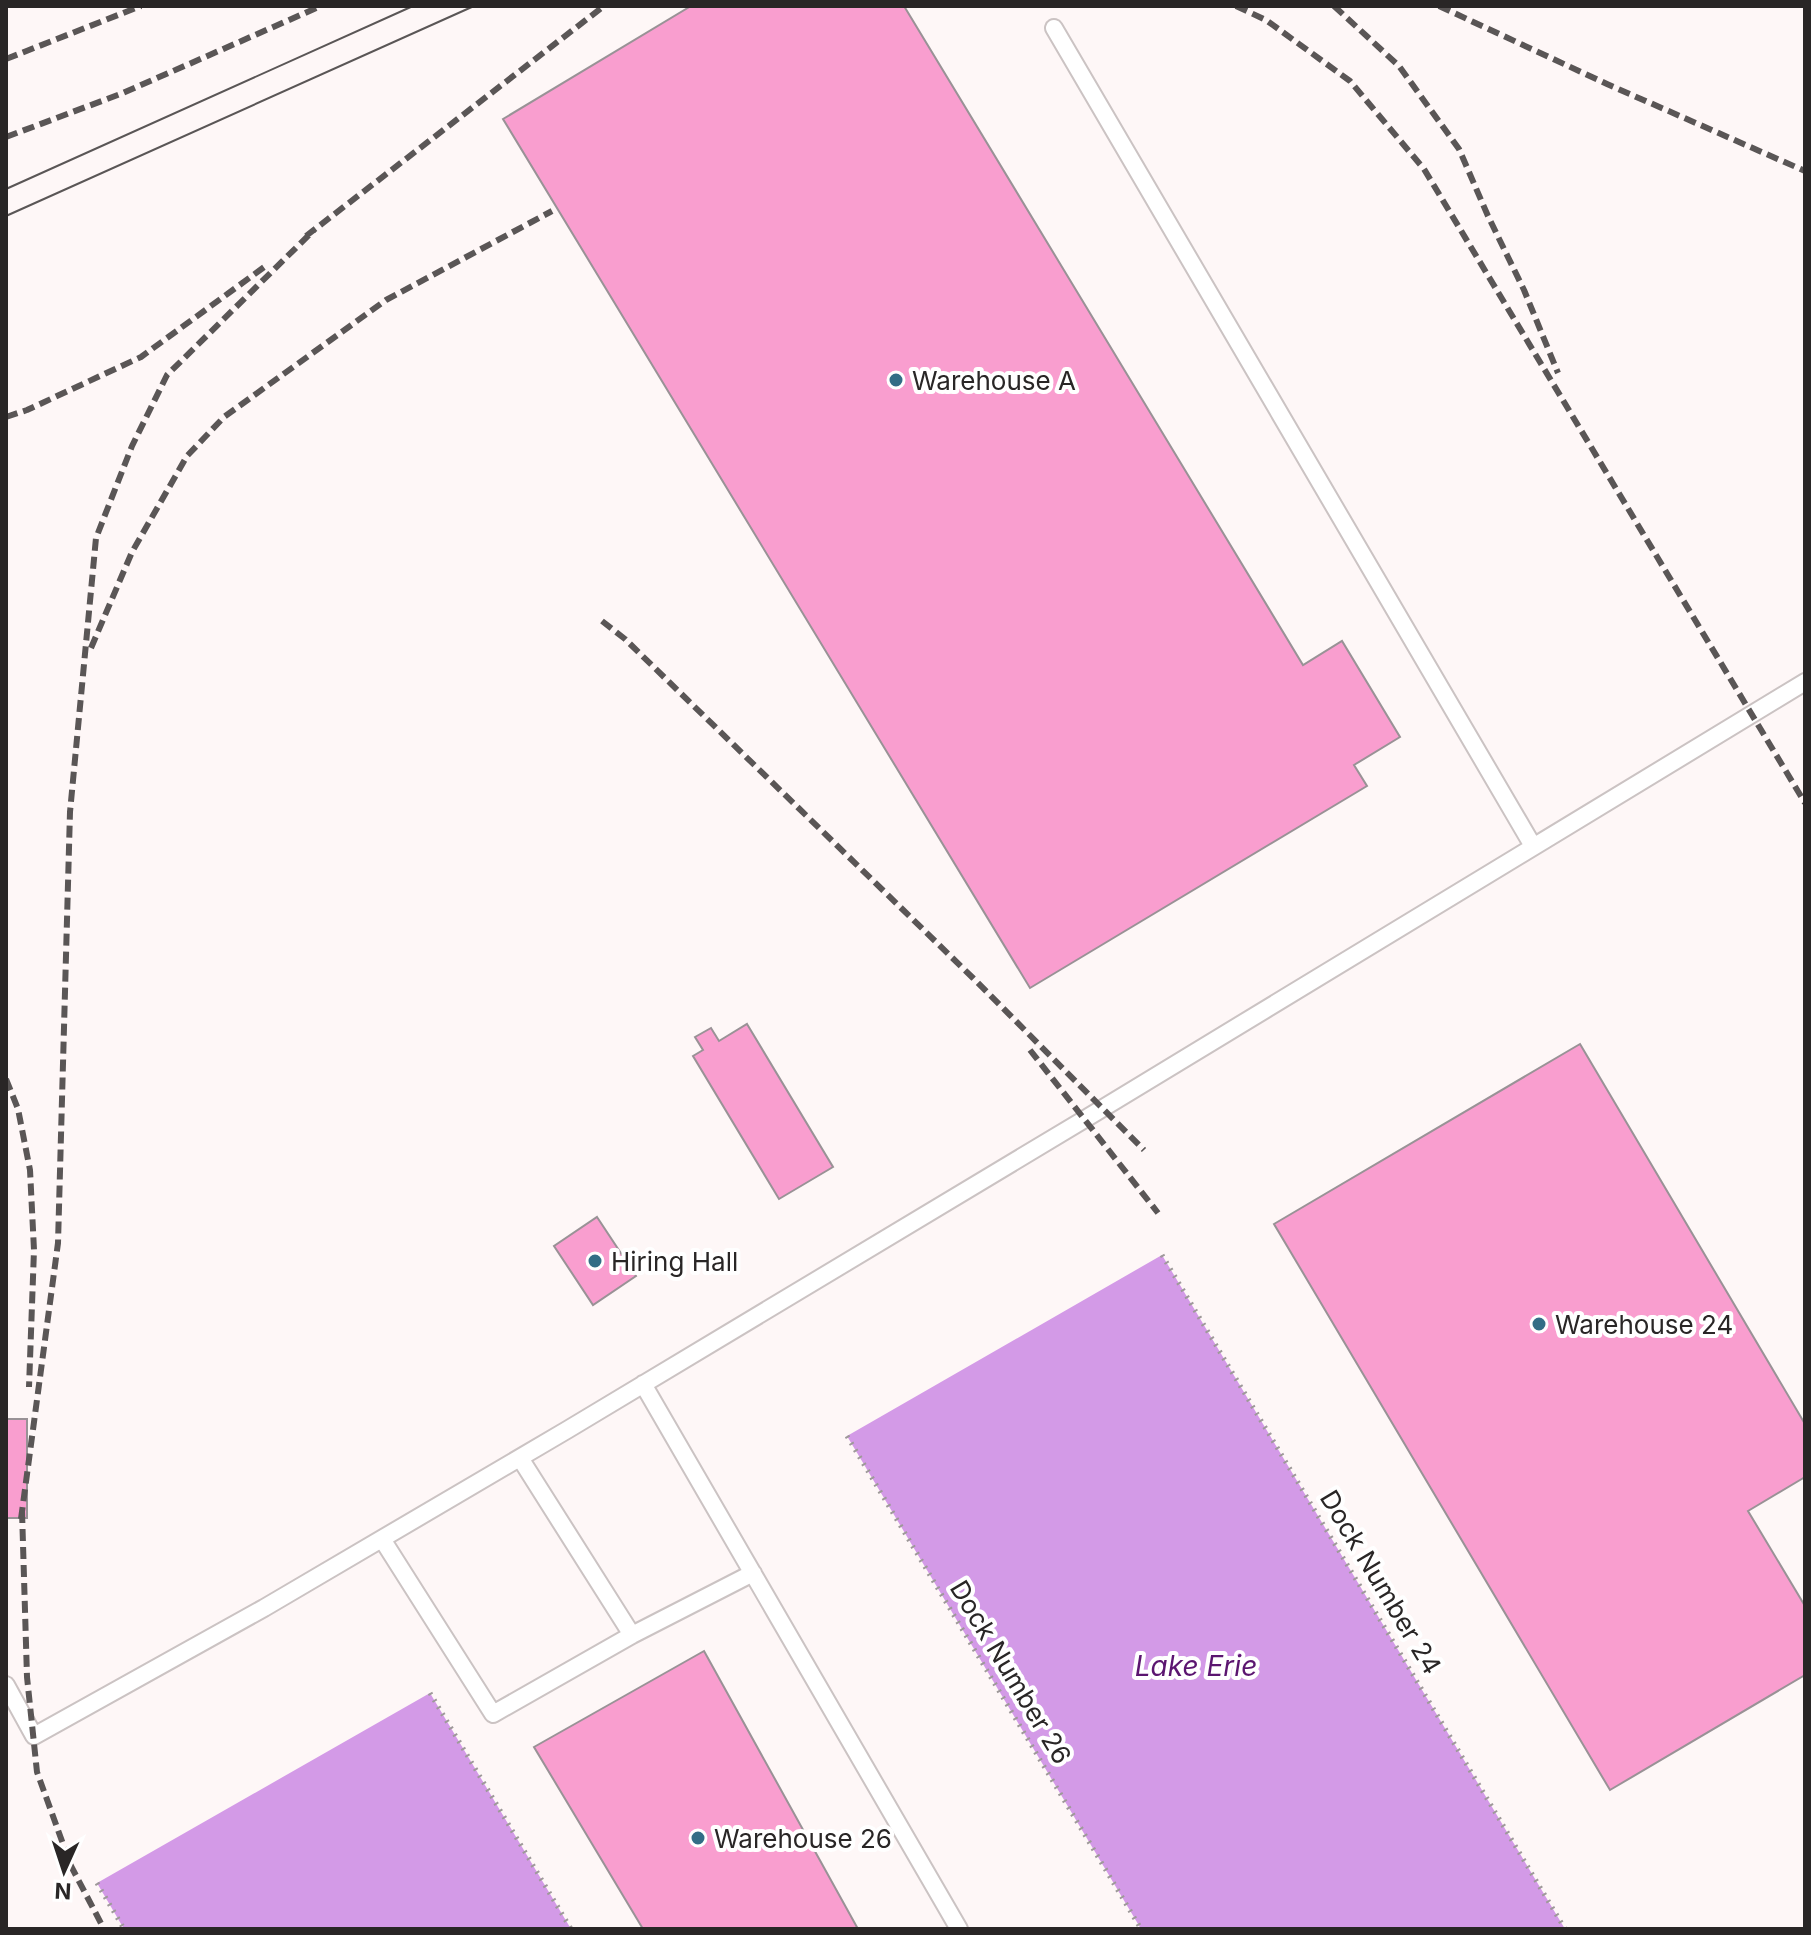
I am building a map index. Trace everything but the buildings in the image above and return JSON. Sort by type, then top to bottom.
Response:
[{"type":"lane","points":[[1054,28],[1533,846]]},
{"type":"lane","points":[[6,1685],[34,1736],[264,1608],[1045,1143],[1805,682]]},
{"type":"lane","points":[[643,1384],[959,1929]]},
{"type":"lane","points":[[520,1458],[632,1635]]},
{"type":"lane","points":[[382,1539],[493,1714],[632,1635],[753,1573]]},
{"type":"path","name":"Dock Number 24","points":[[1162,1255],[1565,1929]]},
{"type":"path","name":"Dock Number 26","points":[[847,1436],[1141,1929]]},
{"type":"path","points":[[430,1693],[571,1929]]},
{"type":"path","points":[[97,1883],[124,1929]]},
{"type":"water","name":"Lake Erie","points":[[1162,1255],[1565,1929],[1141,1929],[847,1436]]},
{"type":"water","points":[[430,1693],[571,1929],[124,1929],[97,1883]]},
{"type":"tram line","points":[[6,189],[413,6]]},
{"type":"tram line","points":[[6,216],[474,6]]},
{"type":"railway","points":[[6,59],[141,6]]},
{"type":"railway","points":[[6,137],[123,93],[321,6]]},
{"type":"railway","points":[[306,236],[604,6]]},
{"type":"railway","points":[[1236,6],[1266,20],[1350,81],[1424,169],[1805,803]]},
{"type":"railway","points":[[1334,6],[1399,66],[1459,149],[1524,290],[1558,373]]},
{"type":"railway","points":[[1439,6],[1805,171]]},
{"type":"railway","points":[[91,648],[132,552],[187,456],[224,417],[386,300],[552,211]]},
{"type":"railway","points":[[21,1519],[58,1243],[70,812],[96,538],[132,446],[167,375],[314,230]]},
{"type":"railway","points":[[6,417],[141,357],[267,265]]},
{"type":"railway","points":[[602,621],[625,639],[973,978],[1144,1150]]},
{"type":"railway","points":[[1030,1050],[1158,1213]]},
{"type":"railway","points":[[6,1079],[18,1109],[30,1170],[34,1250],[29,1387]]},
{"type":"railway","points":[[22,1511],[27,1677],[37,1772],[71,1866],[104,1929]]},
{"type":"place","name":"Warehouse A","points":[[896,380]]},
{"type":"place","name":"Hiring Hall","points":[[595,1261]]},
{"type":"place","name":"Warehouse 24","points":[[1539,1324]]},
{"type":"place","name":"Warehouse 26","points":[[698,1838]]}]
